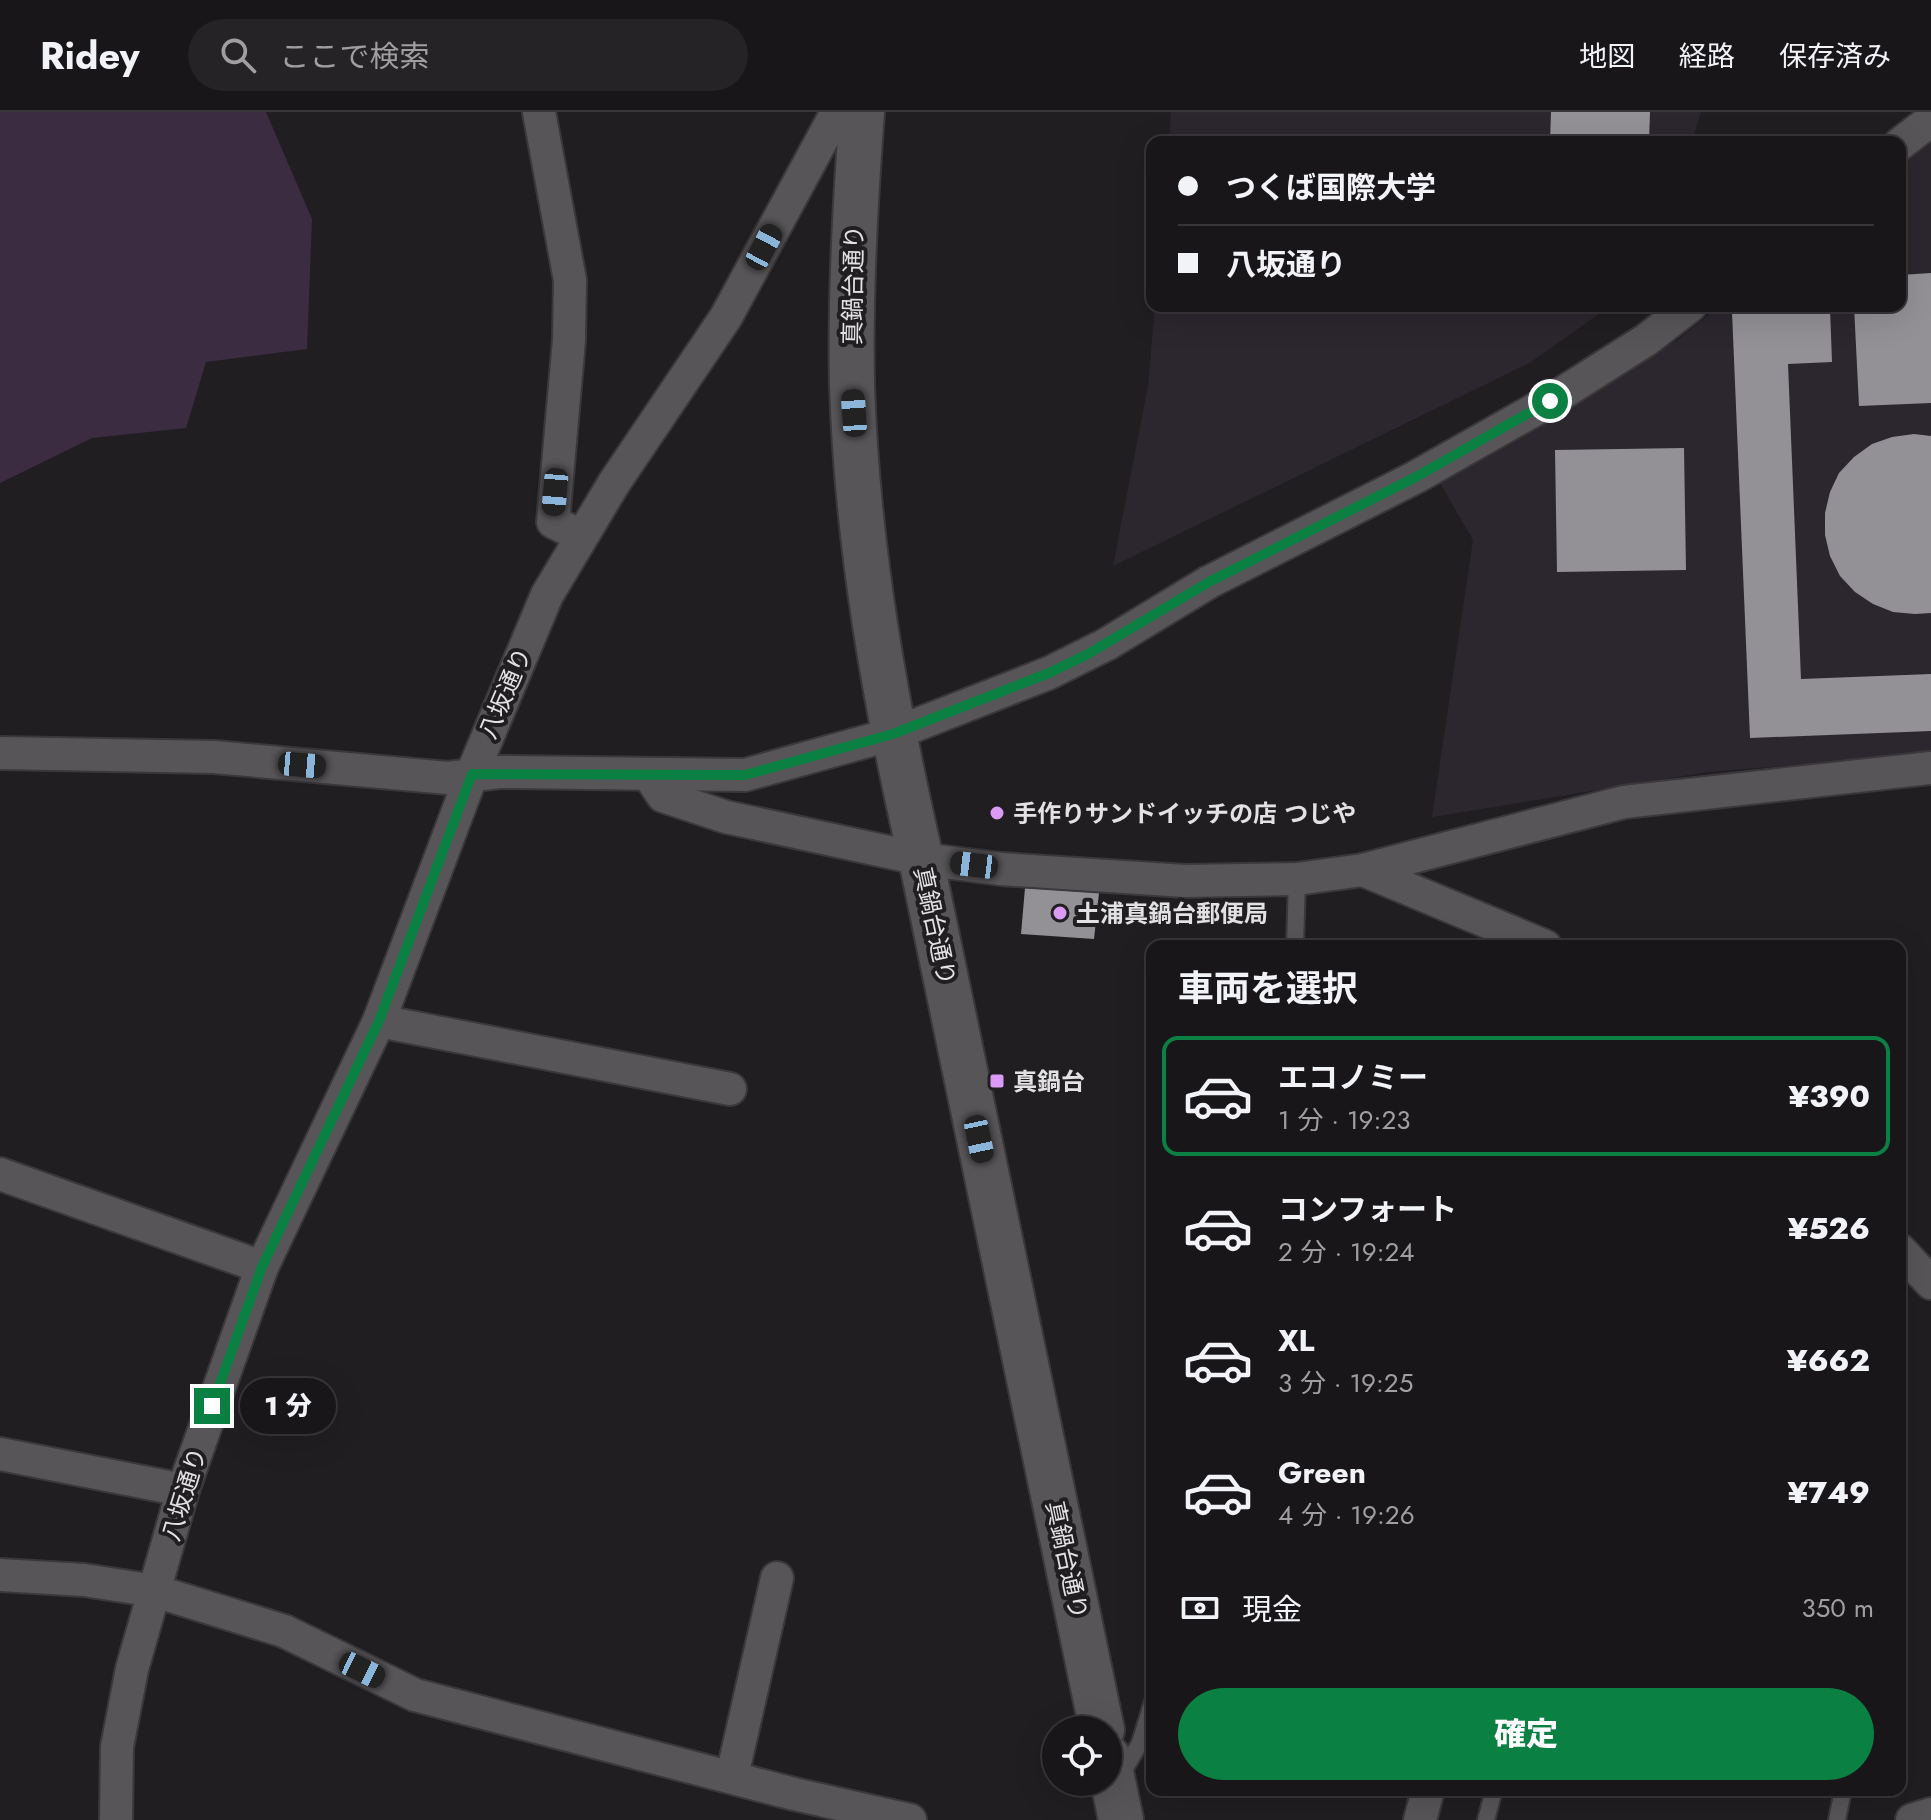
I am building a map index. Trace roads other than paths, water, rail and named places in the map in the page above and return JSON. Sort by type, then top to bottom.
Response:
[{"type":"street","points":[[539,112],[570,280],[569,340],[553,522],[581,536]]},
{"type":"street","name":"八坂通り","points":[[116,1820],[117,1747],[132,1669],[183,1490],[262,1267],[379,1021],[472,774],[547,595],[581,536],[726,317],[837,112]]},
{"type":"street","name":"真鍋台通り","points":[[862,112],[853,238],[852,385],[859,498],[874,619],[893,734],[1099,1716]]},
{"type":"street","points":[[1906,139],[1931,120]]},
{"type":"street","points":[[0,753],[214,757],[448,778],[472,774],[745,775],[893,734],[1049,673],[1107,644],[1209,582],[1416,477],[1550,401],[1646,340],[1682,312]]},
{"type":"street","points":[[649,775],[663,796],[726,817],[921,859],[1001,869],[1185,881],[1297,879],[1363,870],[1624,802],[1931,768]]},
{"type":"street","points":[[1363,870],[1531,940]]},
{"type":"street","points":[[379,1021],[730,1089]]},
{"type":"street","points":[[0,1174],[262,1267]]},
{"type":"street","points":[[1906,1256],[1931,1283]]},
{"type":"street","points":[[0,1454],[183,1490]]},
{"type":"street","points":[[0,1575],[84,1580],[155,1591],[284,1631],[415,1695],[732,1776],[791,1807],[910,1820]]},
{"type":"street","points":[[732,1776],[777,1578]]},
{"type":"street","points":[[1420,1820],[1426,1796]]},
{"type":"street","points":[[1912,1820],[1931,1814]]},
{"type":"lane","points":[[1295,940],[1297,879]]},
{"type":"lane","points":[[1122,1774],[1140,1743],[1146,1724]]},
{"type":"lane","points":[[1486,1820],[1492,1796]]},
{"type":"lane","points":[[1837,1820],[1842,1796]]},
{"type":"place","name":"手作りサンドイッチの店 つじや","points":[[997,813]]},
{"type":"place","name":"土浦真鍋台郵便局","points":[[1060,913]]},
{"type":"place","name":"真鍋台","points":[[997,1081]]}]
